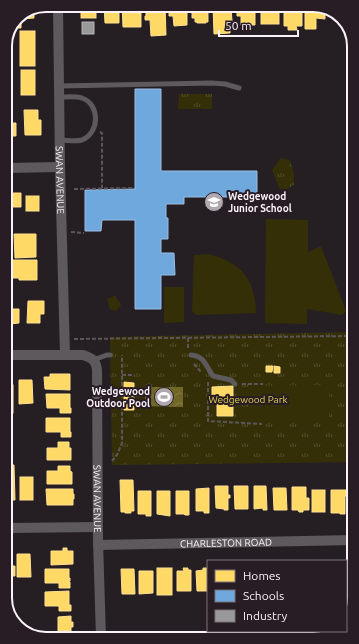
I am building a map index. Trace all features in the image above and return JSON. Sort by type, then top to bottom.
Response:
[{"type":"street","name":"SWAN AVENUE","points":[[58,12],[60,167],[65,355]]},
{"type":"street","points":[[12,168],[60,167]]},
{"type":"street","points":[[12,355],[83,355],[93,360]]},
{"type":"street","name":"SWAN AVENUE","points":[[93,360],[96,364],[97,370],[98,545],[101,632]]},
{"type":"street","points":[[12,528],[98,527]]},
{"type":"street","name":"CHARLESTON ROAD","points":[[98,545],[347,540]]},
{"type":"lane","points":[[59,86],[212,83],[225,84],[239,88]]},
{"type":"lane","points":[[60,97],[81,98],[87,100],[95,110],[96,116],[95,124],[91,133],[86,138],[75,141],[60,140]]},
{"type":"lane","points":[[93,360],[110,355]]},
{"type":"lane","points":[[191,355],[204,361],[213,376],[231,380],[235,384]]},
{"type":"path","points":[[95,124],[102,134],[102,188]]},
{"type":"path","points":[[74,189],[134,188]]},
{"type":"path","points":[[65,339],[347,336]]},
{"type":"path","points":[[188,338],[188,349]]},
{"type":"path","points":[[112,461],[117,455],[122,443],[122,355]]},
{"type":"path","points":[[122,375],[132,375]]},
{"type":"path","points":[[208,382],[208,421],[262,424]]},
{"type":"green space","points":[[179,94],[212,94],[212,109],[178,109]]},
{"type":"green space","points":[[281,158],[290,160],[294,174],[294,185],[287,189],[280,189],[272,170]]},
{"type":"green space","points":[[266,219],[308,220],[308,252],[321,246],[346,311],[342,315],[307,309],[307,324],[265,323]]},
{"type":"green space","points":[[208,254],[229,262],[244,274],[253,291],[256,313],[196,315],[192,311],[194,255]]},
{"type":"green space","points":[[164,287],[184,287],[184,322],[164,323]]},
{"type":"green space","points":[[115,296],[121,304],[115,311],[110,309],[107,299]]},
{"type":"green space","name":"Wedgewood Park","points":[[347,332],[347,462],[112,465],[110,337]]},
{"type":"green space","points":[[329,385],[329,421],[254,421],[254,386]]},
{"type":"water","name":"Wedgewood Outdoor Pool","points":[[145,387],[183,387],[183,407],[145,406]]},
{"type":"building: Homes","points":[[81,12],[96,12],[96,18],[81,18]]},
{"type":"building: Homes","points":[[104,12],[119,12],[119,23],[105,23]]},
{"type":"building: Homes","points":[[122,12],[141,13],[141,27],[123,27]]},
{"type":"building: Homes","points":[[146,12],[165,12],[166,35],[151,36],[150,20],[145,20]]},
{"type":"building: Homes","points":[[169,12],[187,12],[187,25],[174,26],[173,16],[169,16]]},
{"type":"building: Homes","points":[[192,12],[208,12],[208,22],[206,23],[197,23],[195,22],[195,18],[192,18]]},
{"type":"building: Homes","points":[[213,12],[231,12],[232,21],[230,21],[230,33],[214,34]]},
{"type":"building: Homes","points":[[237,12],[255,12],[255,25],[241,25],[241,16],[237,16]]},
{"type":"building: Homes","points":[[261,12],[279,12],[279,24],[261,24]]},
{"type":"building: Homes","points":[[284,12],[302,12],[302,26],[296,26],[297,30],[288,30],[288,26],[284,26]]},
{"type":"building: Homes","points":[[305,12],[316,12],[325,14],[325,19],[316,18],[316,29],[305,29]]},
{"type":"building: Homes","points":[[34,15],[34,18],[26,19],[27,18]]},
{"type":"building: Homes","points":[[20,31],[35,31],[35,66],[20,66]]},
{"type":"building: Homes","points":[[21,70],[35,70],[35,95],[21,95]]},
{"type":"building: Homes","points":[[24,110],[38,110],[38,120],[41,120],[41,135],[25,135]]},
{"type":"building: Homes","points":[[12,123],[16,123],[16,136],[12,136]]},
{"type":"building: Homes","points":[[12,193],[21,193],[21,207],[12,207]]},
{"type":"building: Homes","points":[[26,196],[39,196],[39,211],[26,211]]},
{"type":"building: Homes","points":[[14,234],[36,234],[36,257],[15,258]]},
{"type":"building: Homes","points":[[12,260],[37,260],[37,280],[19,280],[19,278],[12,278]]},
{"type":"building: Homes","points":[[28,301],[44,301],[44,314],[40,314],[40,323],[27,323]]},
{"type":"building: Homes","points":[[12,309],[19,309],[19,323],[12,324]]},
{"type":"building: Homes","points":[[266,366],[273,366],[272,372],[266,372]]},
{"type":"building: Homes","points":[[274,366],[280,367],[280,373],[274,373]]},
{"type":"building: Homes","points":[[50,374],[70,374],[70,390],[45,389],[44,377],[50,377]]},
{"type":"building: Homes","points":[[19,380],[32,380],[33,403],[19,404]]},
{"type":"building: Homes","points":[[124,382],[134,383],[134,410],[124,410]]},
{"type":"building: Homes","points":[[12,385],[13,385],[12,413]]},
{"type":"building: Homes","points":[[233,386],[233,416],[217,416],[217,403],[212,403],[212,387]]},
{"type":"building: Homes","points":[[46,394],[70,394],[71,413],[60,413],[60,408],[47,408]]},
{"type":"building: Homes","points":[[46,418],[70,418],[71,437],[61,437],[61,432],[46,432]]},
{"type":"building: Homes","points":[[58,442],[69,442],[69,448],[71,448],[71,460],[47,460],[47,448],[58,448]]},
{"type":"building: Homes","points":[[12,465],[14,465],[15,500],[12,500]]},
{"type":"building: Homes","points":[[58,466],[70,466],[70,471],[72,472],[72,484],[47,484],[47,471],[58,471]]},
{"type":"building: Homes","points":[[20,477],[33,477],[33,500],[20,500]]},
{"type":"building: Homes","points":[[120,480],[133,480],[134,511],[131,511],[131,513],[121,512]]},
{"type":"building: Homes","points":[[215,486],[228,486],[228,495],[230,495],[230,498],[228,498],[228,510],[216,508]]},
{"type":"building: Homes","points":[[234,486],[248,486],[248,509],[235,509]]},
{"type":"building: Homes","points":[[254,486],[266,486],[267,510],[263,510],[263,508],[254,509]]},
{"type":"building: Homes","points":[[292,487],[306,487],[306,498],[309,498],[309,510],[299,512],[298,510],[292,510]]},
{"type":"building: Homes","points":[[209,488],[209,513],[204,513],[204,511],[196,511],[196,489]]},
{"type":"building: Homes","points":[[273,488],[286,488],[287,510],[274,510]]},
{"type":"building: Homes","points":[[46,489],[73,489],[73,505],[47,505]]},
{"type":"building: Homes","points":[[312,490],[325,490],[325,512],[312,512]]},
{"type":"building: Homes","points":[[331,490],[346,490],[345,514],[331,513]]},
{"type":"building: Homes","points":[[138,491],[151,491],[151,516],[146,516],[146,514],[138,514]]},
{"type":"building: Homes","points":[[157,491],[170,491],[170,516],[157,514]]},
{"type":"building: Homes","points":[[176,491],[189,491],[189,515],[176,514]]},
{"type":"building: Homes","points":[[63,548],[67,548],[67,551],[73,551],[73,564],[51,565],[51,551],[63,551]]},
{"type":"building: Homes","points":[[17,554],[30,554],[31,577],[17,577]]},
{"type":"building: Homes","points":[[12,566],[15,566],[15,576],[12,576]]},
{"type":"building: Homes","points":[[157,568],[172,568],[172,595],[157,595]]},
{"type":"building: Homes","points":[[183,568],[188,568],[188,570],[191,570],[191,591],[177,591],[177,571],[184,571]]},
{"type":"building: Homes","points":[[203,568],[207,568],[207,591],[197,591],[196,571],[203,570]]},
{"type":"building: Homes","points":[[45,569],[69,569],[70,588],[59,588],[59,583],[45,583]]},
{"type":"building: Homes","points":[[121,569],[134,569],[135,594],[122,594]]},
{"type":"building: Homes","points":[[139,571],[153,571],[153,593],[139,594]]},
{"type":"building: Homes","points":[[69,591],[69,605],[71,605],[71,611],[59,611],[59,606],[45,606],[45,592]]},
{"type":"building: Homes","points":[[71,616],[73,627],[71,627],[71,631],[58,631],[58,617]]},
{"type":"building: Schools","points":[[135,89],[161,89],[161,171],[257,171],[257,197],[184,197],[184,204],[166,204],[168,239],[161,239],[161,253],[174,253],[175,275],[161,275],[161,309],[135,309],[135,220],[102,220],[101,231],[85,231],[85,190],[135,189]]},
{"type":"building: Industry","points":[[82,22],[94,22],[94,34],[82,34]]},
{"type":"place","name":"Wedgewood Junior School","points":[[214,202]]},
{"type":"place","name":"Wedgewood Outdoor Pool","points":[[164,397]]}]
